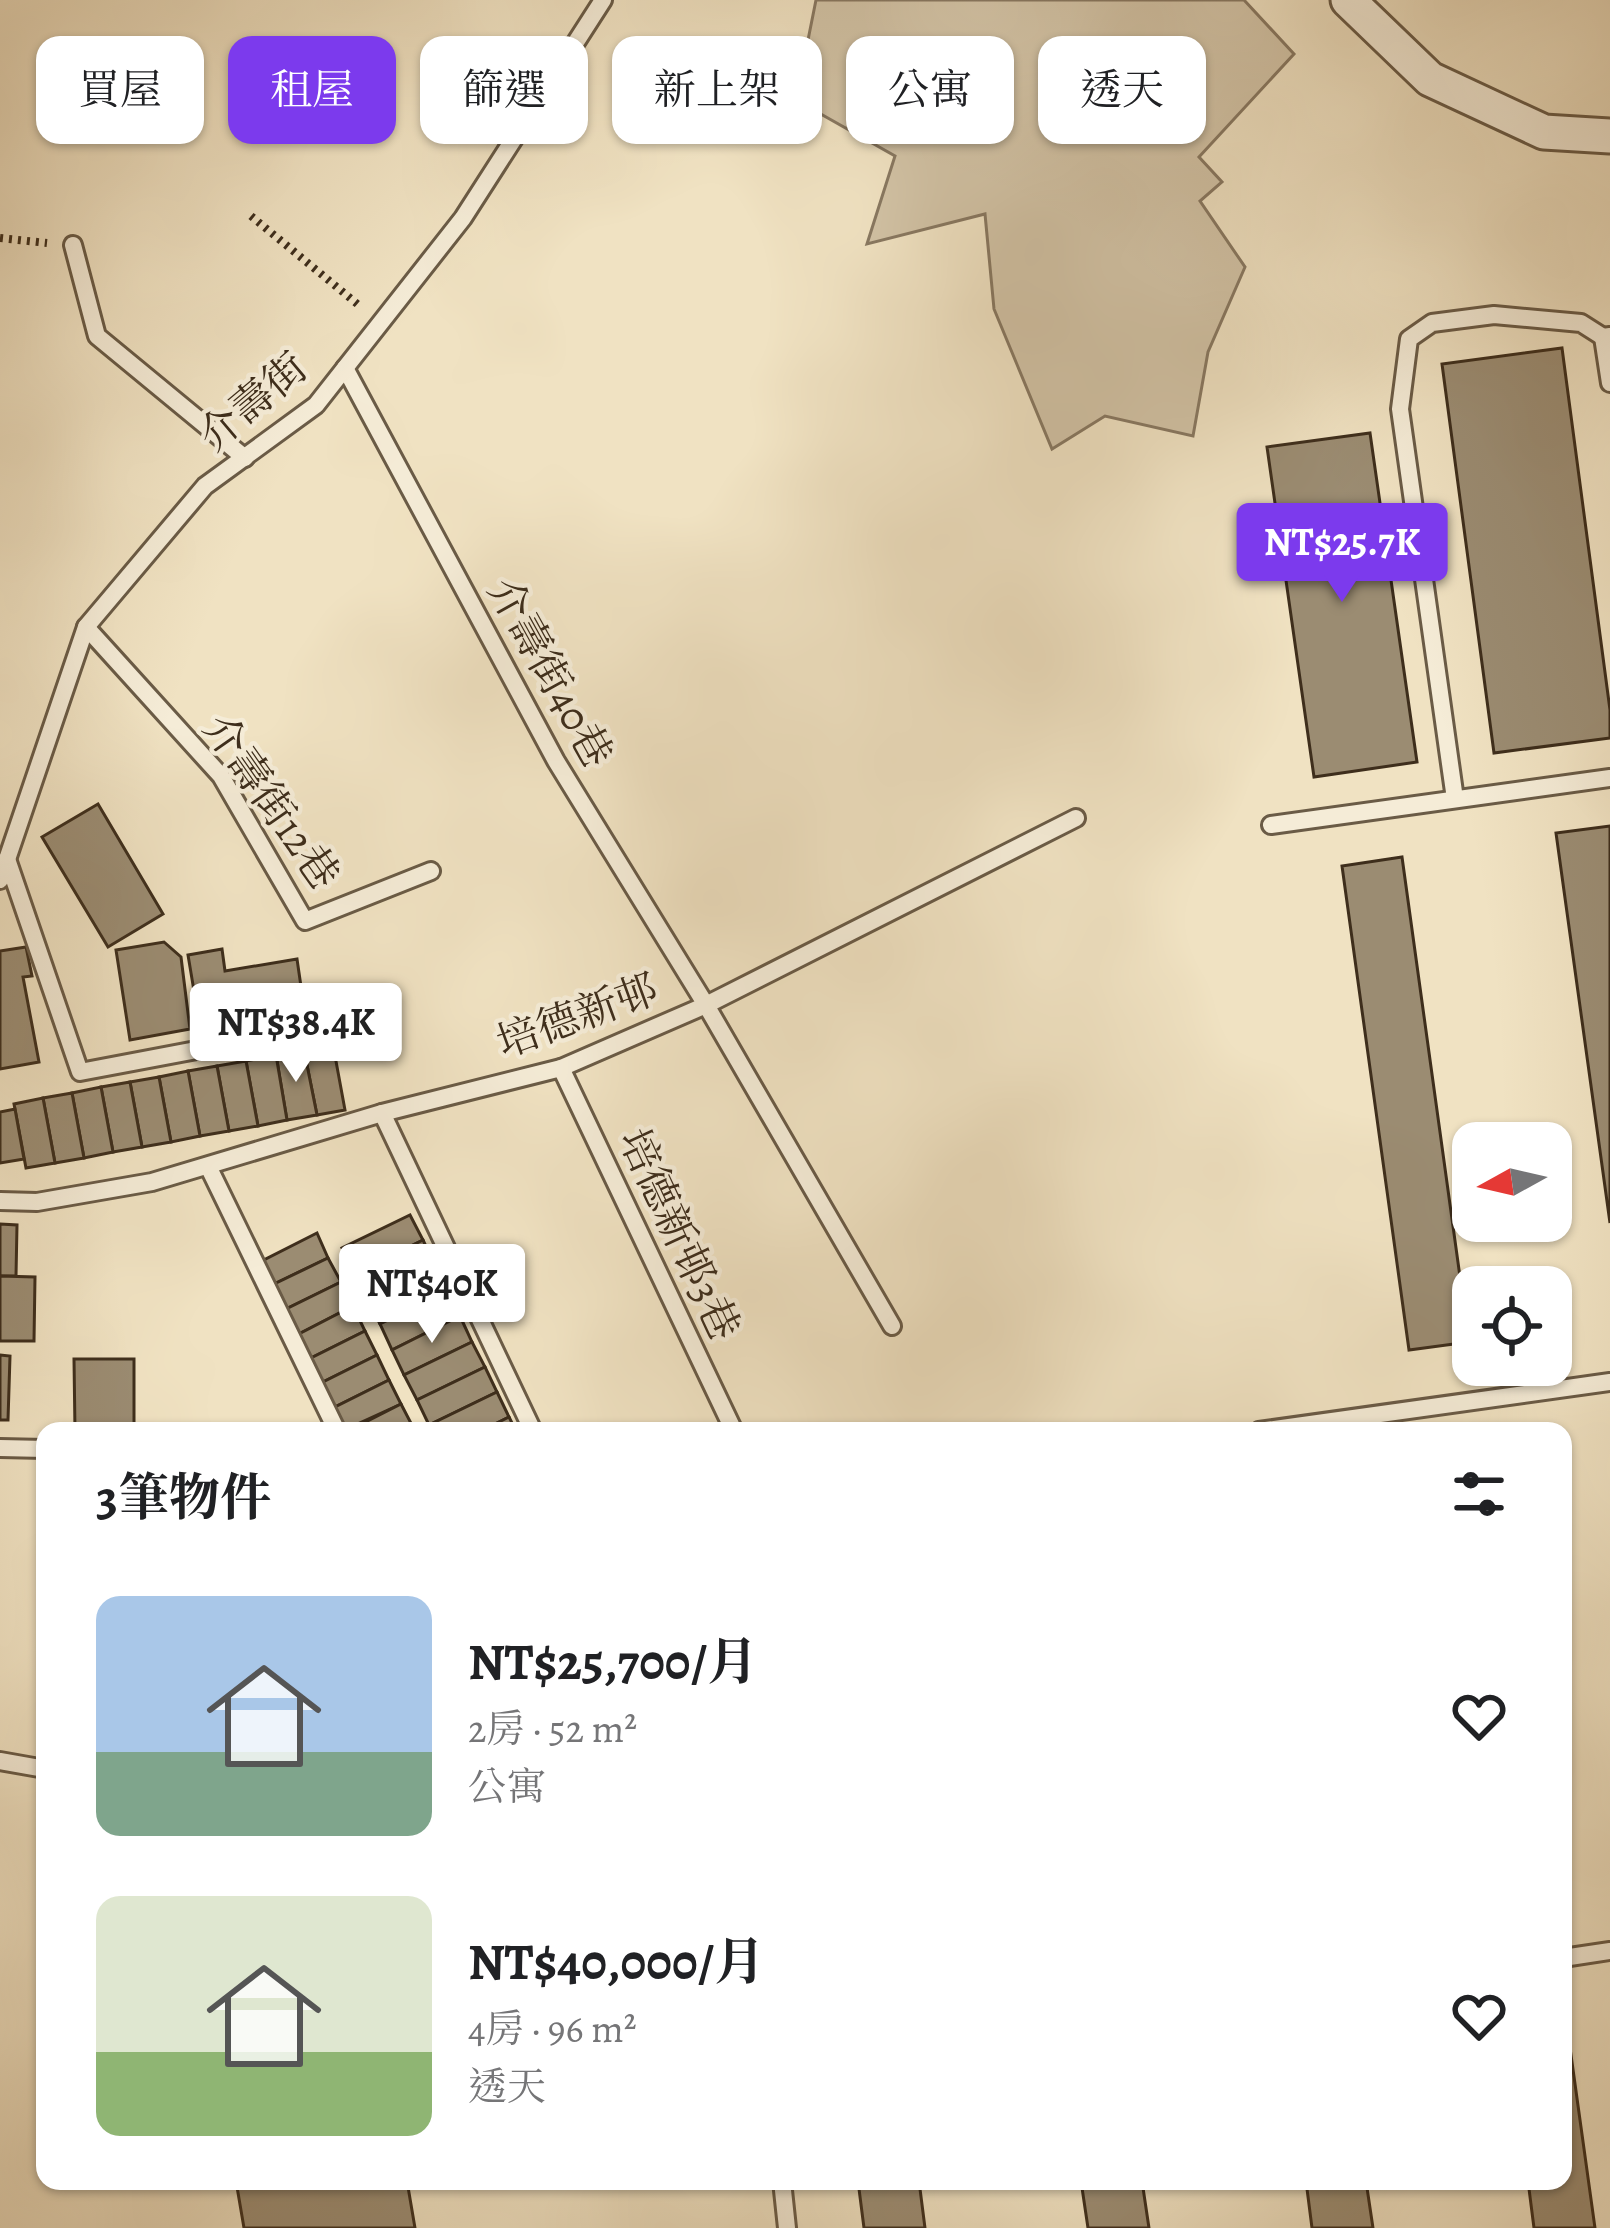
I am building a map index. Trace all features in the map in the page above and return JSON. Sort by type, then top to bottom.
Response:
[{"type":"street","points":[[1348,0],[1430,79],[1544,132],[1610,136]]},
{"type":"lane","name":"介壽街","points":[[0,880],[86,628],[205,486],[316,405],[463,218],[603,0]]},
{"type":"lane","points":[[73,245],[97,336],[244,458]]},
{"type":"lane","points":[[1455,800],[1400,409],[1409,339],[1432,323],[1494,315],[1581,323],[1607,336],[1610,383]]},
{"type":"lane","name":"介壽街40巷","points":[[345,368],[556,761],[706,1004],[892,1326]]},
{"type":"lane","name":"介壽街12巷","points":[[86,628],[221,776],[305,921],[431,871]]},
{"type":"lane","points":[[1271,825],[1610,778]]},
{"type":"lane","name":"培德新邨","points":[[0,1201],[38,1202],[152,1182],[382,1113],[561,1068],[706,1004],[1076,818]]},
{"type":"lane","points":[[4,859],[80,1072],[313,1028]]},
{"type":"lane","name":"培德新邨3巷","points":[[561,1068],[730,1422]]},
{"type":"lane","points":[[382,1113],[529,1422]]},
{"type":"lane","points":[[208,1166],[333,1422]]},
{"type":"lane","points":[[1323,1422],[1610,1382]]},
{"type":"lane","points":[[0,1448],[36,1448]]},
{"type":"lane","points":[[0,1761],[36,1767]]},
{"type":"lane","points":[[1572,1957],[1610,1951]]},
{"type":"lane","points":[[783,2190],[788,2228]]},
{"type":"path","points":[[251,216],[380,323]]},
{"type":"path","points":[[0,238],[73,245]]},
{"type":"shaded area","points":[[816,0],[1244,0],[1294,54],[1199,157],[1222,182],[1200,201],[1245,267],[1208,352],[1193,436],[1105,416],[1052,449],[994,309],[985,214],[867,244],[895,156],[874,144],[1014,144],[1014,36],[846,36],[846,128],[822,115],[822,36],[809,36]]},
{"type":"building","points":[[1562,348],[1610,738],[1494,753],[1442,364]]},
{"type":"building","points":[[1370,433],[1417,762],[1314,777],[1267,447]]},
{"type":"building","points":[[98,804],[163,914],[108,947],[42,837]]},
{"type":"building","points":[[1610,826],[1610,1223],[1556,833]]},
{"type":"building","points":[[1402,857],[1459,1266],[1452,1266],[1452,1344],[1409,1350],[1342,866]]},
{"type":"building","points":[[164,942],[181,957],[190,1029],[130,1040],[116,950]]},
{"type":"building","points":[[26,947],[32,976],[23,977],[39,1062],[0,1069],[0,951]]},
{"type":"building","points":[[222,949],[225,971],[297,959],[305,1014],[250,1023],[247,1001],[197,1009],[188,955]]},
{"type":"building","points":[[333,1045],[345,1110],[317,1115],[304,1050]]},
{"type":"building","points":[[304,1050],[317,1115],[287,1120],[276,1055]]},
{"type":"building","points":[[276,1055],[287,1120],[258,1126],[246,1061]]},
{"type":"building","points":[[246,1061],[258,1126],[229,1131],[217,1066]]},
{"type":"building","points":[[217,1066],[229,1131],[200,1136],[188,1071]]},
{"type":"building","points":[[188,1071],[200,1136],[171,1142],[159,1077]]},
{"type":"building","points":[[159,1077],[171,1142],[142,1147],[130,1082]]},
{"type":"building","points":[[130,1082],[142,1147],[113,1152],[101,1087]]},
{"type":"building","points":[[101,1087],[113,1152],[84,1158],[72,1093]]},
{"type":"building","points":[[72,1093],[84,1158],[55,1163],[43,1098]]},
{"type":"building","points":[[43,1098],[55,1163],[26,1168],[14,1104]]},
{"type":"building","points":[[15,1109],[24,1159],[0,1163],[0,1112]]},
{"type":"building","points":[[410,1215],[423,1240],[355,1274],[342,1248]]},
{"type":"building","points":[[0,1224],[17,1225],[16,1276],[0,1276]]},
{"type":"building","points":[[317,1233],[328,1258],[270,1286],[258,1263]]},
{"type":"building","points":[[423,1240],[435,1266],[367,1299],[355,1274]]},
{"type":"building","points":[[328,1258],[341,1282],[282,1311],[270,1286]]},
{"type":"building","points":[[435,1266],[447,1291],[380,1324],[367,1299]]},
{"type":"building","points":[[0,1276],[35,1277],[34,1341],[0,1341]]},
{"type":"building","points":[[341,1282],[353,1306],[295,1336],[282,1311]]},
{"type":"building","points":[[447,1291],[460,1316],[392,1350],[380,1324]]},
{"type":"building","points":[[353,1306],[365,1331],[307,1360],[295,1336]]},
{"type":"building","points":[[460,1316],[472,1342],[404,1375],[392,1350]]},
{"type":"building","points":[[365,1331],[377,1355],[319,1384],[307,1360]]},
{"type":"building","points":[[472,1342],[485,1367],[417,1400],[404,1375]]},
{"type":"building","points":[[0,1355],[10,1356],[8,1420],[0,1420]]},
{"type":"building","points":[[377,1355],[389,1380],[331,1409],[319,1384]]},
{"type":"building","points":[[74,1359],[134,1359],[134,1422],[75,1422]]},
{"type":"building","points":[[485,1367],[497,1392],[435,1422],[428,1422],[417,1400]]},
{"type":"building","points":[[389,1380],[401,1404],[362,1422],[338,1422],[331,1409]]},
{"type":"building","points":[[497,1392],[509,1417],[499,1422],[435,1422]]},
{"type":"building","points":[[401,1404],[410,1422],[366,1422]]},
{"type":"building","points":[[1572,2062],[1595,2228],[1534,2228],[1529,2190],[1572,2190]]},
{"type":"building","points":[[238,2190],[409,2190],[415,2228],[244,2228]]},
{"type":"building","points":[[859,2190],[920,2190],[925,2228],[864,2228]]},
{"type":"building","points":[[1082,2190],[1143,2190],[1149,2228],[1088,2228]]},
{"type":"building","points":[[1307,2190],[1367,2190],[1373,2228],[1312,2228]]}]
